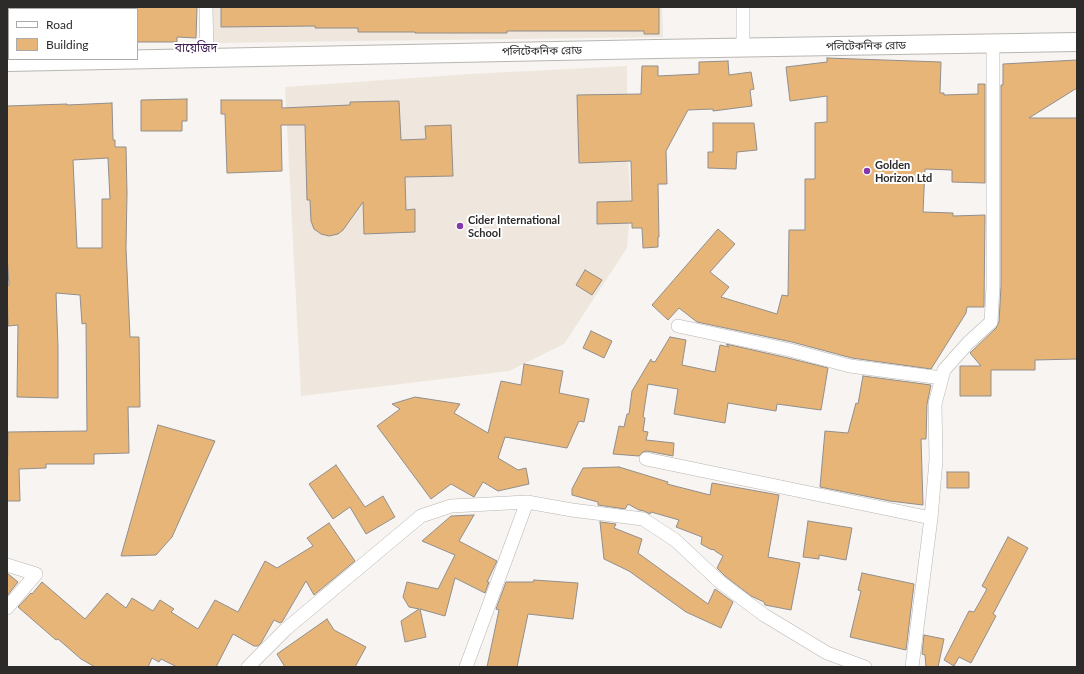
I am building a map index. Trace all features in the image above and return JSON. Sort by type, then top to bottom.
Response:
[{"type":"main road","name":"পলিটেকনিক রোড","points":[[138,59],[1077,42]]},
{"type":"main road","name":"পলিটেকনিক রোড","points":[[7,62],[107,60]]},
{"type":"street","points":[[206,7],[207,58]]},
{"type":"street","points":[[743,7],[743,47]]},
{"type":"street","points":[[912,667],[931,518],[936,460],[935,404],[944,370],[968,343],[991,322],[993,286],[992,44]]},
{"type":"street","points":[[678,326],[790,350],[850,366],[942,378]]},
{"type":"street","points":[[646,459],[931,518]]},
{"type":"street","points":[[248,667],[286,629],[421,516],[451,506],[527,502],[572,510],[643,519],[675,540],[720,582],[764,615],[827,653],[865,667]]},
{"type":"street","points":[[466,667],[527,502]]},
{"type":"street","points":[[7,565],[36,574],[7,608]]},
{"type":"shaded area","points":[[213,7],[662,7],[663,37],[213,43]]},
{"type":"shaded area","name":"Cider International School","points":[[627,66],[628,158],[631,204],[627,248],[564,344],[509,371],[301,396],[285,87],[470,74]]},
{"type":"building","points":[[197,7],[196,38],[177,37],[177,42],[138,42],[137,8]]},
{"type":"building","points":[[221,7],[659,7],[659,34],[644,34],[644,31],[415,33],[358,32],[358,28],[315,28],[315,26],[221,27]]},
{"type":"building","points":[[827,58],[941,62],[940,93],[944,93],[944,95],[978,94],[978,84],[985,84],[985,183],[952,182],[952,170],[925,169],[923,212],[953,213],[953,216],[985,215],[984,307],[967,307],[966,313],[931,369],[852,358],[792,342],[697,322],[679,308],[668,320],[652,305],[718,229],[735,244],[710,272],[729,287],[721,297],[777,314],[782,295],[788,296],[789,230],[805,230],[805,179],[815,179],[815,123],[827,122],[827,96],[790,101],[786,67],[827,62]]},
{"type":"building","points":[[1077,60],[1077,88],[1029,118],[1077,118],[1077,359],[1035,360],[1035,370],[991,370],[991,396],[960,396],[960,366],[981,366],[970,353],[996,328],[999,322],[1001,286],[1001,85],[1003,85],[1003,64]]},
{"type":"building","points":[[728,61],[729,75],[751,72],[754,89],[750,90],[752,106],[713,111],[713,109],[688,110],[666,151],[667,184],[658,184],[658,247],[643,248],[642,228],[632,228],[632,223],[597,224],[597,202],[632,201],[631,161],[579,163],[577,95],[641,94],[642,66],[658,66],[658,76],[699,74],[699,62]]},
{"type":"building","points":[[187,99],[187,121],[182,121],[182,131],[141,131],[141,100]]},
{"type":"building","points":[[221,100],[282,100],[282,108],[350,105],[350,102],[399,101],[401,140],[426,139],[425,126],[451,125],[453,176],[405,177],[406,210],[415,209],[415,232],[364,234],[363,202],[343,230],[338,234],[329,236],[321,234],[314,229],[311,221],[310,200],[307,200],[305,125],[281,125],[282,171],[227,173],[225,114],[221,114]]},
{"type":"building","points":[[112,103],[113,140],[115,140],[115,147],[126,147],[126,248],[130,337],[139,337],[140,407],[128,407],[129,453],[94,454],[94,464],[46,464],[46,468],[19,469],[20,501],[7,501],[8,432],[87,431],[86,323],[82,324],[80,295],[56,293],[58,398],[17,397],[18,325],[8,326],[7,106]],"holes":[[[108,158],[110,199],[102,199],[102,248],[77,248],[73,160]]]},
{"type":"building","points":[[713,123],[754,123],[757,150],[737,152],[736,169],[708,168],[708,152],[713,152]]},
{"type":"building","points":[[585,270],[602,280],[592,295],[576,285]]},
{"type":"building","points":[[591,331],[612,341],[604,358],[583,348]]},
{"type":"building","points":[[670,337],[686,340],[682,365],[715,372],[720,345],[729,347],[726,344],[828,368],[821,410],[777,404],[776,411],[728,403],[725,423],[674,414],[678,389],[648,384],[643,417],[645,418],[643,431],[648,432],[646,440],[674,443],[673,456],[647,451],[643,452],[639,456],[613,454],[619,426],[624,427],[627,414],[629,414],[632,391],[651,359],[651,361],[655,362]]},
{"type":"building","points":[[524,364],[563,371],[559,393],[589,399],[584,422],[579,421],[567,448],[505,437],[498,458],[518,470],[526,468],[529,484],[498,491],[483,482],[474,497],[451,484],[431,499],[377,426],[400,409],[392,404],[415,397],[460,404],[454,413],[488,433],[501,381],[521,385]]},
{"type":"building","points":[[863,376],[931,385],[927,404],[926,439],[921,439],[923,505],[890,501],[820,487],[825,431],[848,433],[856,403],[858,404]]},
{"type":"building","points":[[158,425],[215,441],[172,537],[156,555],[121,556]]},
{"type":"building","points":[[336,465],[365,507],[383,496],[395,517],[366,534],[350,507],[333,519],[309,484]]},
{"type":"building","points":[[619,467],[668,482],[667,484],[710,495],[712,483],[779,495],[768,557],[800,563],[791,610],[765,605],[764,602],[751,596],[725,576],[717,568],[723,556],[715,550],[701,544],[702,537],[676,527],[679,520],[651,512],[650,514],[628,504],[625,509],[598,505],[598,502],[572,495],[572,489],[583,468]]},
{"type":"building","points":[[947,472],[969,472],[969,488],[947,488]]},
{"type":"building","points":[[474,515],[459,541],[497,561],[487,582],[489,582],[485,593],[455,578],[445,616],[420,609],[426,637],[405,642],[401,621],[419,609],[409,607],[403,597],[407,582],[438,589],[455,555],[422,541],[451,516]]},
{"type":"building","points":[[808,521],[852,528],[846,560],[819,555],[819,559],[803,557]]},
{"type":"building","points":[[600,522],[616,524],[614,528],[642,539],[638,553],[708,604],[715,589],[733,602],[721,628],[686,612],[629,571],[604,559]]},
{"type":"building","points":[[329,523],[355,561],[314,595],[306,581],[282,622],[280,623],[274,620],[258,646],[254,646],[233,634],[216,667],[177,667],[161,659],[159,662],[152,658],[148,667],[95,667],[81,659],[58,639],[56,640],[18,607],[42,582],[85,619],[107,593],[126,608],[132,598],[153,611],[160,600],[174,609],[171,612],[198,629],[215,600],[238,612],[265,561],[277,568],[313,546],[307,538]]},
{"type":"building","points":[[1008,537],[1028,548],[993,614],[996,616],[971,663],[959,657],[954,666],[944,660],[969,611],[974,612],[987,589],[982,586]]},
{"type":"building","points":[[7,573],[18,582],[7,596]]},
{"type":"building","points":[[862,573],[914,584],[906,650],[850,637],[861,591],[858,590]]},
{"type":"building","points":[[534,580],[578,583],[573,619],[528,614],[517,667],[487,667],[499,610],[496,609],[506,582],[533,582]]},
{"type":"building","points":[[327,619],[334,630],[366,647],[355,667],[285,667],[277,654]]},
{"type":"building","points":[[924,635],[944,639],[938,667],[926,667],[925,655],[922,654]]},
{"type":"place","name":"Golden Horizon Ltd","points":[[867,171]]},
{"type":"place","name":"Cider International School","points":[[460,226]]},
{"type":"district","name":"বায়েজিদ","points":[[196,48]]}]
